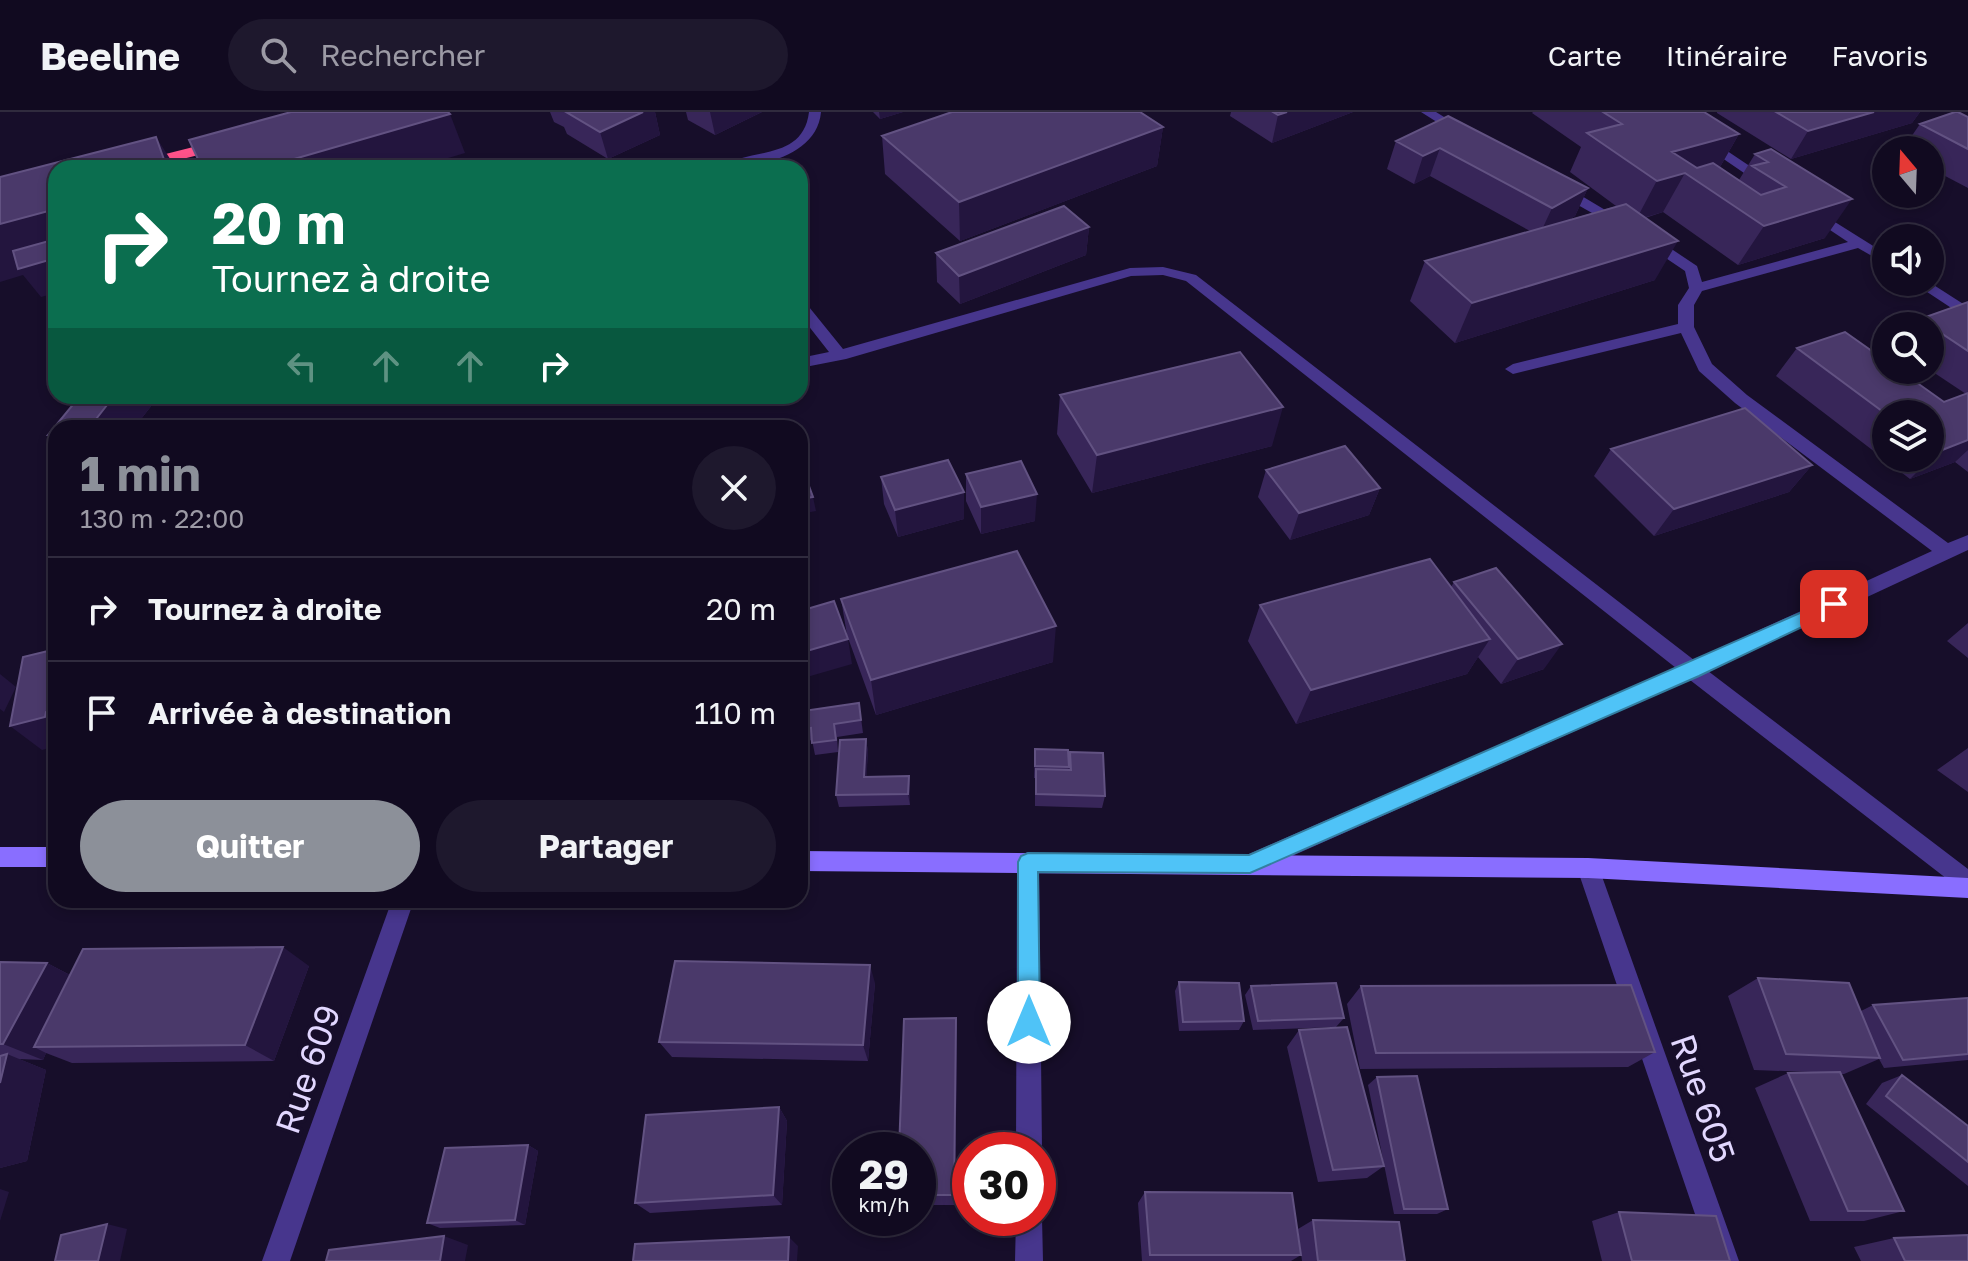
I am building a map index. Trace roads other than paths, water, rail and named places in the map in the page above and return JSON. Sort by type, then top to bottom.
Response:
[{"type":"highway","points":[[161,160],[239,141]]},
{"type":"street","points":[[751,160],[800,144],[812,132],[815,112]]},
{"type":"street","points":[[1431,114],[1452,112]]},
{"type":"street","points":[[1661,112],[1780,191]]},
{"type":"street","points":[[1431,114],[1474,139]]},
{"type":"street","points":[[1540,177],[1647,238],[1692,269],[1696,288],[1686,305],[1686,327],[1705,367],[1741,399],[1947,552]]},
{"type":"street","points":[[1794,199],[1872,251]]},
{"type":"street","points":[[1696,288],[1860,243]]},
{"type":"street","points":[[808,361],[1130,272],[1163,271],[1191,278],[1968,885]]},
{"type":"street","points":[[1940,296],[1968,314]]},
{"type":"street","points":[[808,315],[840,355]]},
{"type":"street","points":[[1513,369],[1686,327]]},
{"type":"street","points":[[1250,864],[1692,670],[1968,542]]},
{"type":"street","points":[[0,857],[48,857]]},
{"type":"street","points":[[808,861],[1588,868],[1968,885]]},
{"type":"street","points":[[1028,862],[1029,1132]]},
{"type":"street","name":"Rue 605","points":[[1588,868],[1725,1261]]},
{"type":"street","name":"Rue 609","points":[[276,1261],[400,908]]},
{"type":"street","points":[[1029,1236],[1029,1261]]}]
